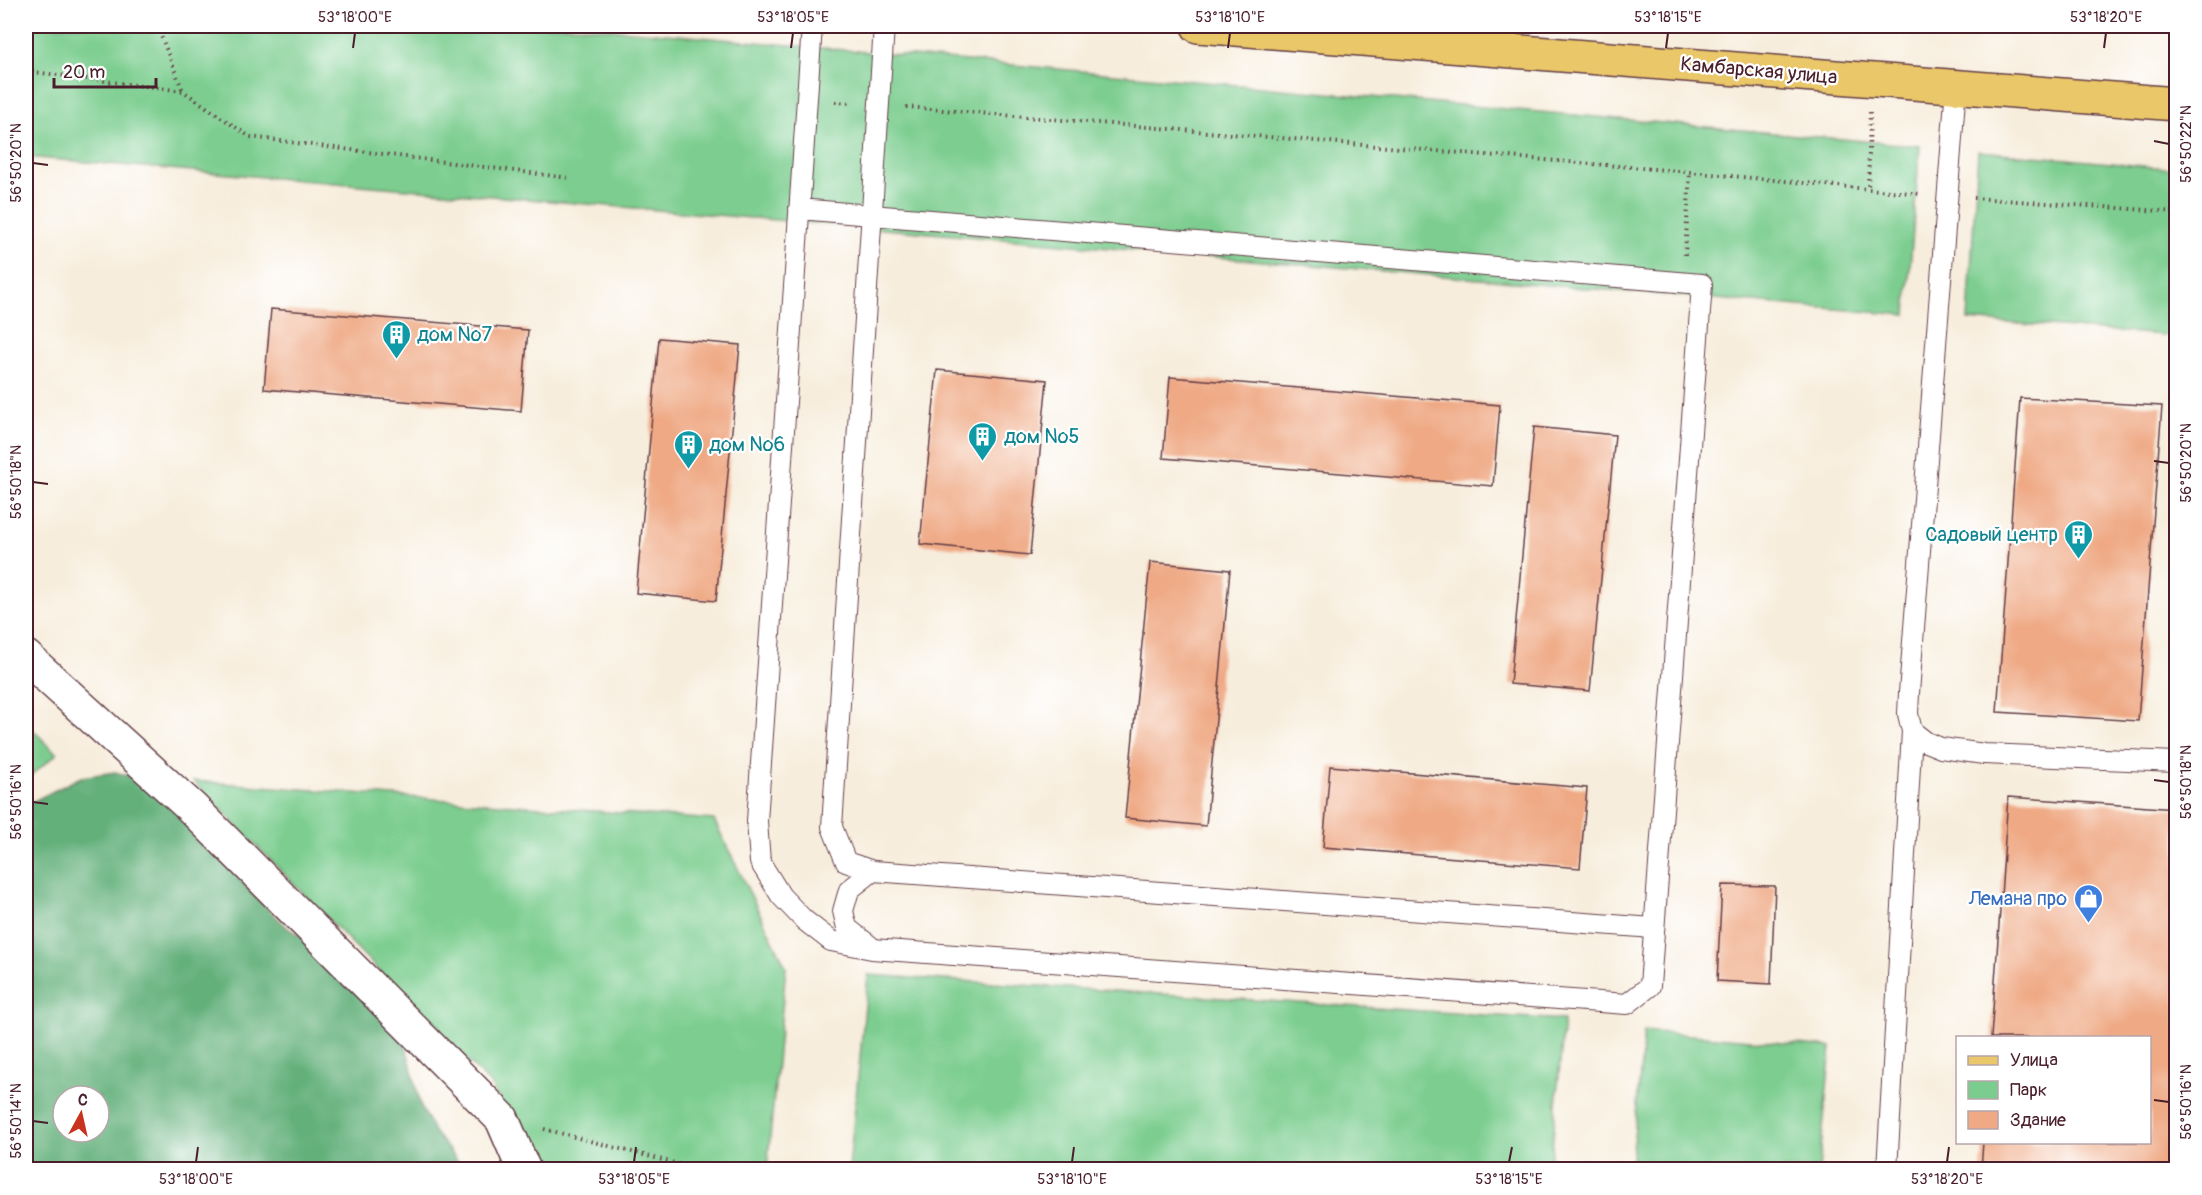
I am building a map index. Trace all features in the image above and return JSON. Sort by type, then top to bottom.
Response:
[{"type":"main road","name":"Камбарская улица","points":[[1198,26],[2176,104]]},
{"type":"street","points":[[26,657],[192,808],[502,1119],[524,1170]]},
{"type":"lane","points":[[799,209],[1702,284],[1650,986],[1627,1004],[872,949],[831,941],[804,920],[781,896],[760,862],[757,821],[799,209],[808,100],[812,26]]},
{"type":"lane","points":[[884,26],[832,827],[846,862],[873,871],[1654,928]]},
{"type":"lane","points":[[1887,1170],[1912,731],[1908,714],[1909,693],[1956,86]]},
{"type":"lane","points":[[1912,731],[1926,742],[1941,748],[1984,754],[2176,762]]},
{"type":"lane","points":[[872,949],[847,928],[843,911],[849,890],[873,871]]},
{"type":"path","points":[[157,26],[183,91]]},
{"type":"path","points":[[26,71],[183,91],[250,137],[570,178]]},
{"type":"path","points":[[808,100],[1690,172],[1868,189]]},
{"type":"path","points":[[1683,282],[1690,172]]},
{"type":"path","points":[[502,1119],[701,1170]]},
{"type":"green space","points":[[26,26],[577,26],[1920,146],[1906,315],[26,157]]},
{"type":"green space","points":[[1978,151],[2176,169],[2176,336],[1968,320]]},
{"type":"green space","points":[[26,723],[57,754],[26,779]]},
{"type":"green space","points":[[115,772],[143,780],[175,806],[256,898],[289,929],[320,949],[405,1041],[421,1107],[435,1133],[464,1169],[26,1169],[26,805],[81,777]]},
{"type":"green space","points":[[193,781],[714,820],[786,967],[767,1169],[535,1169],[492,1086]]},
{"type":"green space","points":[[868,975],[1564,1020],[1550,1169],[849,1169]]},
{"type":"green space","points":[[1644,1031],[1831,1047],[1819,1169],[1631,1169]]},
{"type":"building","name":"дом №7","points":[[271,309],[528,330],[521,411],[264,389]]},
{"type":"building","name":"дом №6","points":[[659,338],[740,345],[716,601],[636,593]]},
{"type":"building","name":"дом №5","points":[[937,370],[1047,380],[1030,555],[920,544]]},
{"type":"building","points":[[1170,377],[1500,405],[1493,486],[1163,458]]},
{"type":"building","name":"Садовый центр","points":[[2020,398],[2162,406],[2138,721],[1997,712]]},
{"type":"building","points":[[1534,427],[1615,435],[1590,691],[1510,684]]},
{"type":"building","points":[[1150,562],[1230,570],[1206,826],[1125,818]]},
{"type":"building","points":[[1330,766],[1587,788],[1580,868],[1323,847]]},
{"type":"building","name":"Лемана про","points":[[2008,797],[2176,809],[2176,1170],[1981,1170],[1983,1144],[2151,1144],[2151,1036],[1991,1036]]},
{"type":"building","points":[[1722,885],[1775,886],[1771,984],[1717,981]]},
{"type":"place","name":"дом №7","points":[[396,360]]},
{"type":"place","name":"дом №5","points":[[983,462]]},
{"type":"place","name":"дом №6","points":[[688,470]]},
{"type":"place","name":"Садовый центр","points":[[2079,560]]},
{"type":"place","name":"Лемана про","points":[[2088,924]]}]
